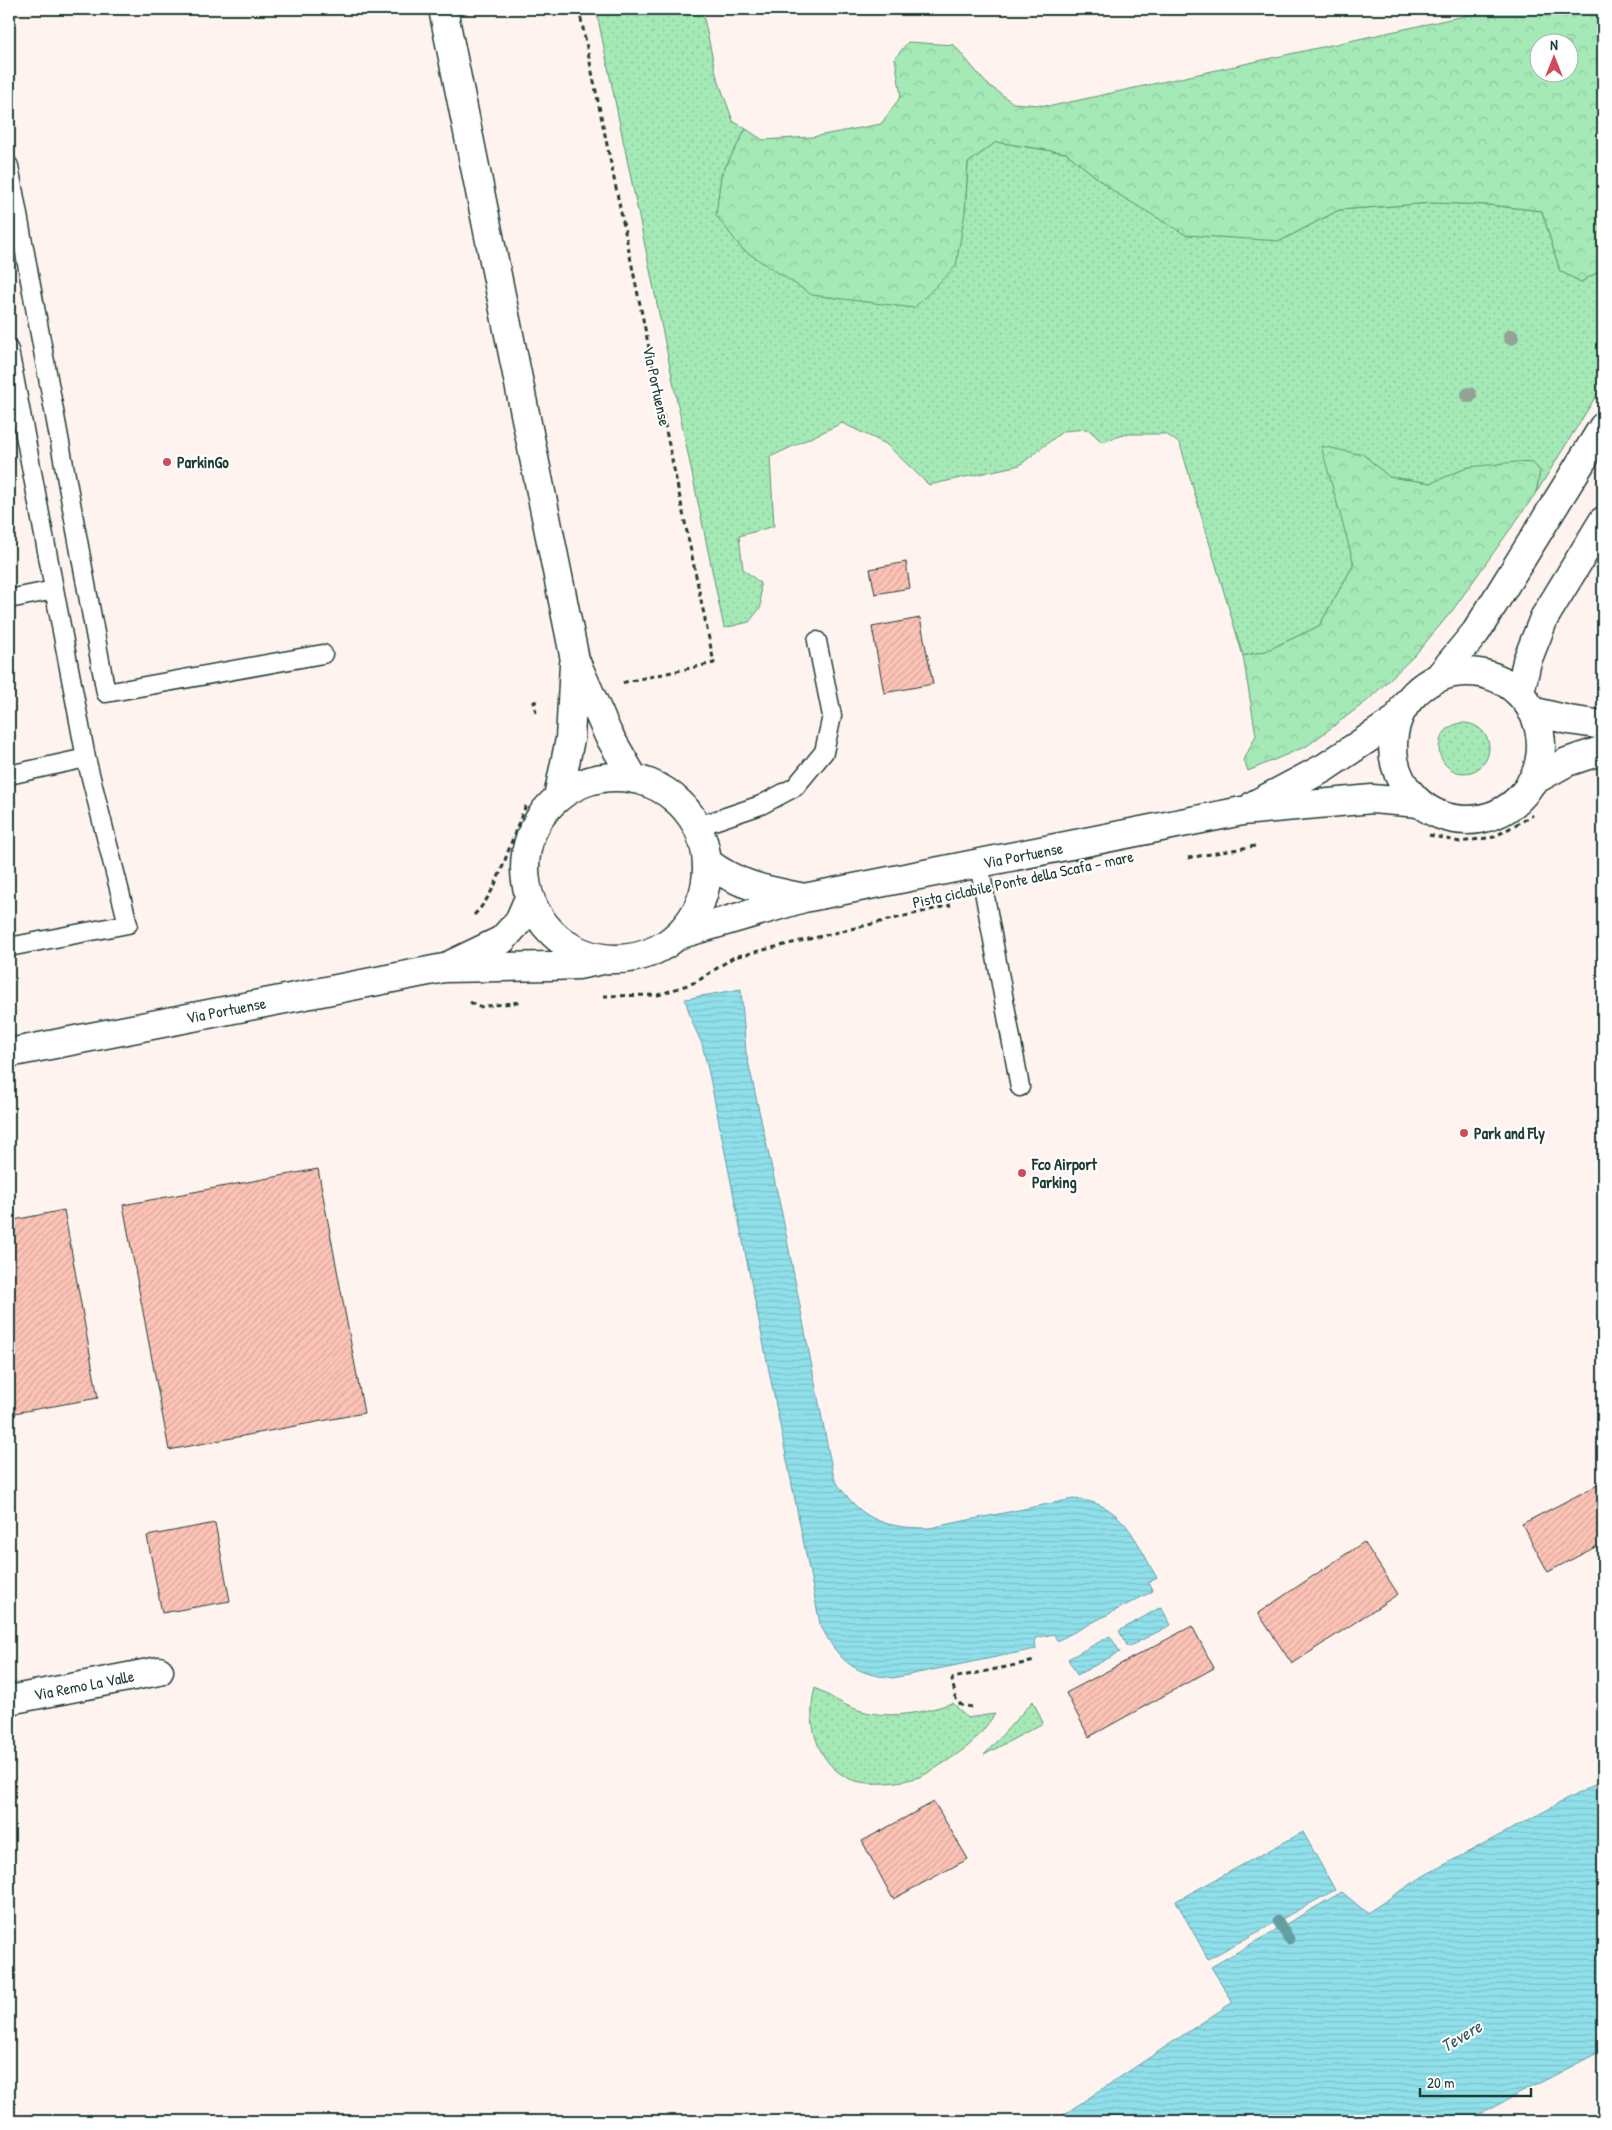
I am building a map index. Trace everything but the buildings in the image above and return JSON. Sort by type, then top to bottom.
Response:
[{"type":"street","points":[[443,9],[574,660],[608,734],[634,779]]},
{"type":"street","points":[[1438,678],[1476,632],[1603,427]]},
{"type":"street","points":[[1526,702],[1527,661],[1544,618],[1603,521]]},
{"type":"street","points":[[558,797],[570,738],[574,660]]},
{"type":"street","points":[[1459,673],[1477,673],[1492,676],[1510,686],[1526,702],[1539,728],[1541,747],[1538,765],[1531,782],[1515,803],[1492,816],[1467,820],[1441,816],[1419,803],[1406,789],[1397,773],[1393,756],[1392,737],[1397,719],[1405,703],[1428,682],[1459,673]]},
{"type":"street","points":[[1526,702],[1569,720],[1603,725]]},
{"type":"street","name":"Via Portuense","points":[[1242,811],[1324,768],[1397,719]]},
{"type":"street","points":[[1531,782],[1567,762],[1603,750]]},
{"type":"street","points":[[610,777],[634,779],[656,787],[676,800],[699,826],[707,862],[704,889],[695,914],[678,935],[662,946],[645,954],[627,958],[608,959],[582,953],[560,940],[541,921],[529,898],[524,871],[528,843],[539,818],[558,797],[583,783],[610,777]]},
{"type":"street","name":"Via Portuense","points":[[678,935],[804,898],[1242,811],[1372,799],[1419,803]]},
{"type":"street","name":"Via Portuense","points":[[707,862],[725,876],[762,889],[804,898]]},
{"type":"street","name":"Via Portuense","points":[[444,968],[502,940],[519,921],[529,898]]},
{"type":"street","name":"Via Portuense","points":[[9,1053],[444,968],[550,966],[608,959]]},
{"type":"street","name":"Via Remo La Valle","points":[[9,1700],[158,1671]]},
{"type":"lane","points":[[9,166],[106,693],[323,654]]},
{"type":"lane","points":[[9,350],[86,758],[128,924],[9,947]]},
{"type":"lane","points":[[9,599],[54,590]]},
{"type":"lane","points":[[699,826],[761,805],[796,787],[824,752],[832,716],[817,641]]},
{"type":"lane","points":[[9,774],[86,758]]},
{"type":"lane","points":[[980,864],[1020,1087]]},
{"type":"path","name":"Via Portuense","points":[[579,9],[714,663],[614,685]]},
{"type":"path","points":[[538,722],[534,702],[544,700]]},
{"type":"path","points":[[468,921],[485,904],[496,883],[508,847],[530,797]]},
{"type":"path","points":[[1421,833],[1460,842],[1494,837],[1542,810]]},
{"type":"path","points":[[1187,859],[1263,844]]},
{"type":"path","name":"Pista ciclabile Ponte della Scafa - mare","points":[[598,997],[658,995],[696,982],[734,956],[986,897]]},
{"type":"path","points":[[463,998],[479,1006],[523,1002]]},
{"type":"path","points":[[972,1707],[961,1705],[956,1699],[953,1678],[1035,1661]]},
{"type":"green space","points":[[596,9],[702,9],[716,74],[733,121],[746,129],[721,175],[965,212],[968,163],[996,142],[1066,153],[1116,193],[1280,241],[1339,210],[1432,203],[1489,205],[1542,211],[1560,271],[1581,282],[1603,269],[1603,385],[1536,493],[1540,471],[1469,467],[1432,483],[1389,477],[1364,455],[1343,520],[1354,564],[1319,626],[1266,651],[1243,656],[1180,444],[1166,434],[1127,434],[1102,442],[1088,429],[1063,431],[1020,465],[929,485],[886,444],[842,423],[770,457],[774,526],[739,536],[743,569],[760,583],[761,607],[749,622],[724,628]]},
{"type":"green space","points":[[1496,9],[1603,9],[1603,269],[1581,282],[1560,271],[1542,211],[1489,205],[1432,203],[1339,210],[1280,241],[1186,235],[1116,193],[1066,153],[996,142],[968,163],[965,212],[956,266],[914,308],[812,295],[742,249],[716,215],[721,175],[746,129],[763,140],[812,137],[881,124],[901,96],[895,58],[908,42],[954,45],[986,83],[1013,103],[1052,106]]},
{"type":"green space","points":[[1321,446],[1364,455],[1389,477],[1431,483],[1469,467],[1516,462],[1533,463],[1540,471],[1536,493],[1452,611],[1415,655],[1367,701],[1307,746],[1248,771],[1244,760],[1256,735],[1243,656],[1266,651],[1319,626],[1354,564]]},
{"type":"green space","points":[[1464,723],[1474,725],[1482,730],[1487,738],[1489,748],[1487,758],[1482,766],[1474,771],[1464,773],[1454,771],[1446,766],[1441,758],[1439,748],[1441,738],[1446,730],[1454,725]]},
{"type":"green space","points":[[815,1688],[859,1710],[886,1715],[913,1713],[953,1703],[967,1718],[995,1714],[968,1746],[923,1775],[893,1782],[873,1783],[855,1781],[837,1771],[821,1751],[813,1727],[812,1713]]},
{"type":"green space","points":[[1033,1701],[1043,1723],[984,1755]]},
{"type":"water","points":[[741,989],[746,1052],[782,1214],[834,1477],[840,1487],[860,1510],[869,1516],[887,1524],[918,1528],[929,1528],[1073,1499],[1090,1502],[1105,1507],[1126,1525],[1157,1578],[1148,1583],[1153,1591],[1057,1641],[1054,1634],[1035,1638],[1036,1649],[893,1678],[876,1676],[855,1668],[847,1663],[829,1641],[820,1624],[710,1078],[702,1044],[692,1022],[685,999]]},
{"type":"water","points":[[1161,1607],[1171,1625],[1128,1647],[1119,1631]]},
{"type":"water","points":[[1110,1636],[1120,1652],[1077,1675],[1068,1659]]},
{"type":"water","name":"Tevere","points":[[1603,1780],[1603,2050],[1467,2121],[1054,2121],[1233,2002],[1211,1967],[1342,1892],[1367,1913],[1425,1875]]},
{"type":"water","points":[[1303,1832],[1335,1890],[1208,1959],[1176,1901]]},
{"type":"waterway","points":[[1278,1921],[1289,1939]]},
{"type":"place","name":"ParkinGo","points":[[167,462]]},
{"type":"place","name":"Park and Fly","points":[[1464,1133]]},
{"type":"place","name":"Fco Airport Parking","points":[[1022,1173]]}]
